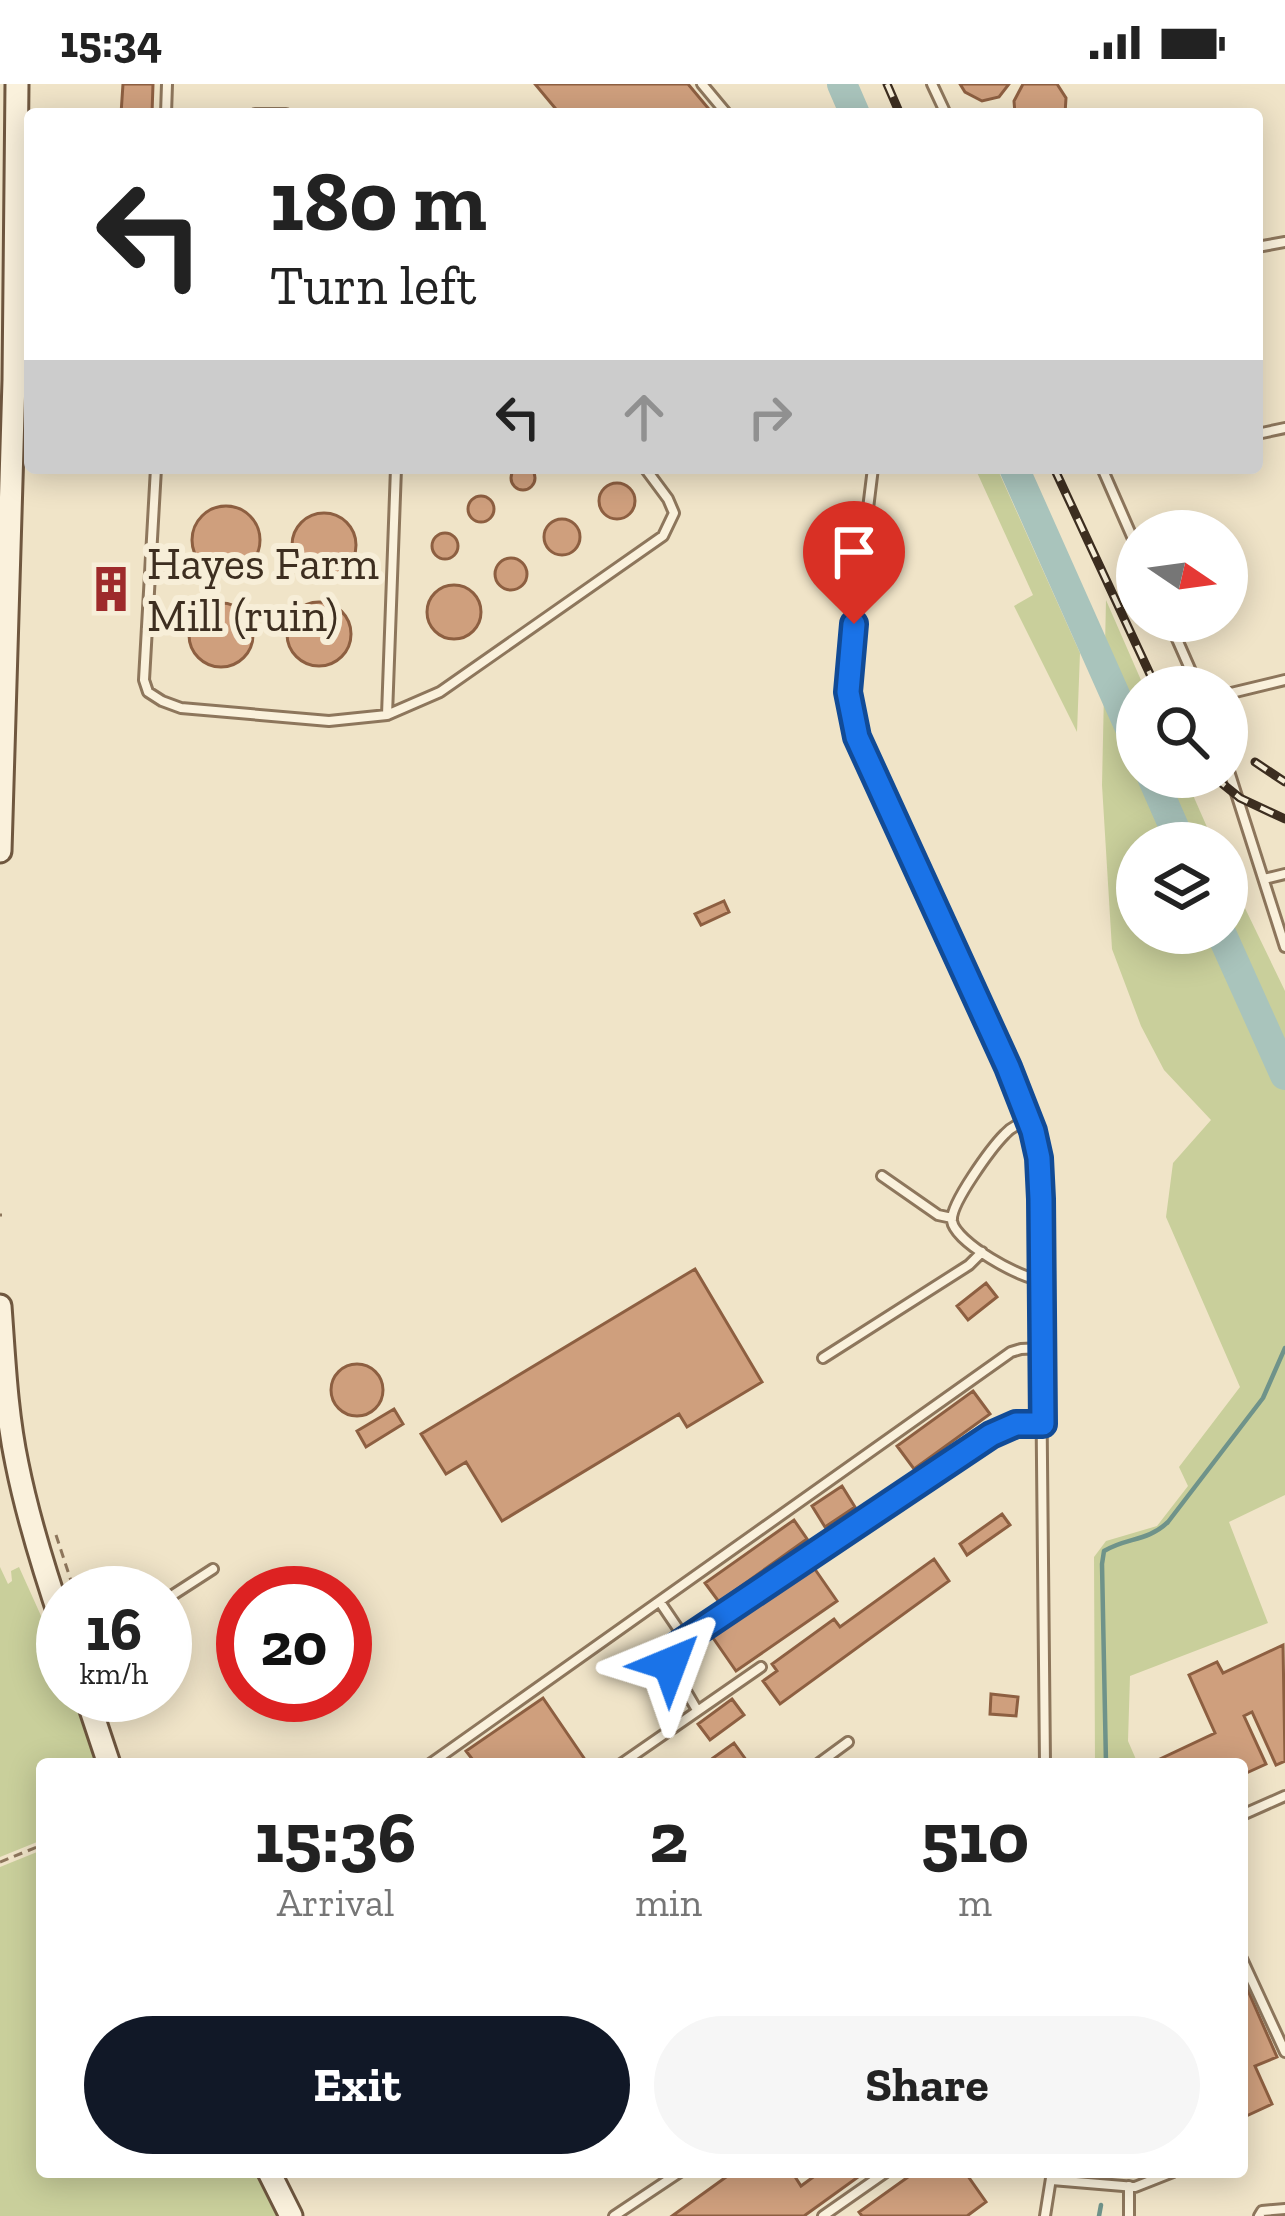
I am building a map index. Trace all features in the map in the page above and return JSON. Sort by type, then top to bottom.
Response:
[{"type":"street","points":[[0,851],[13,399],[10,195],[16,84]]},
{"type":"street","points":[[0,1306],[16,1461],[43,1566]]},
{"type":"street","points":[[95,1722],[107,1758]]},
{"type":"street","points":[[272,2178],[291,2216]]},
{"type":"lane","points":[[702,84],[722,108]]},
{"type":"lane","points":[[156,474],[144,680],[148,692],[181,708],[328,721],[387,715],[440,692],[663,536],[674,513],[649,474]]},
{"type":"lane","points":[[387,715],[397,474]]},
{"type":"lane","points":[[872,474],[849,663],[851,714],[857,737],[1008,1067],[1039,1158],[1046,1758]]},
{"type":"lane","points":[[1108,474],[1122,510]]},
{"type":"lane","points":[[1248,689],[1285,680]]},
{"type":"lane","points":[[1238,798],[1285,947]]},
{"type":"lane","points":[[1264,879],[1285,874]]},
{"type":"lane","points":[[1029,1121],[1004,1135],[957,1202],[952,1218],[957,1232],[982,1252],[1026,1279],[1042,1280]]},
{"type":"lane","points":[[882,1176],[938,1215],[952,1218]]},
{"type":"lane","points":[[823,1358],[969,1265],[982,1252]]},
{"type":"lane","points":[[439,1758],[1011,1352],[1042,1348]]},
{"type":"lane","points":[[697,1709],[670,1664],[672,1650],[991,1435],[1016,1424],[1043,1424]]},
{"type":"lane","points":[[192,1583],[213,1569]]},
{"type":"lane","points":[[660,1602],[685,1640]]},
{"type":"lane","points":[[629,1758],[761,1667]]},
{"type":"lane","points":[[826,1758],[848,1742]]},
{"type":"lane","points":[[1248,1811],[1285,1796]]},
{"type":"lane","points":[[1248,1972],[1285,2052]]},
{"type":"lane","points":[[614,2216],[671,2178]]},
{"type":"lane","points":[[823,2216],[877,2178]]},
{"type":"lane","points":[[1045,2216],[1052,2178]]},
{"type":"lane","points":[[1067,2178],[1135,2187],[1158,2178]]},
{"type":"lane","points":[[1129,2186],[1129,2216]]},
{"type":"lane","points":[[1259,2216],[1262,2211],[1285,2209]]},
{"type":"path","points":[[56,1535],[66,1566]]},
{"type":"path","points":[[0,1862],[36,1847]]},
{"type":"green space","points":[[978,474],[1000,474],[1080,653],[1077,732],[1014,606],[1033,595]]},
{"type":"green space","points":[[1106,600],[1116,623],[1116,642],[1124,642],[1135,666],[1116,666],[1116,798],[1194,798],[1205,822],[1116,822],[1116,954],[1248,954],[1248,914],[1285,991],[1285,1495],[1229,1522],[1268,1623],[1130,1676],[1128,1741],[1135,1758],[1095,1758],[1094,1557],[1106,1541],[1157,1526],[1188,1486],[1179,1467],[1240,1387],[1166,1217],[1173,1163],[1211,1120],[1164,1070],[1141,1026],[1112,949],[1102,785]]},
{"type":"green space","points":[[0,1567],[8,1584],[11,1571],[19,1567],[36,1605],[36,1722],[84,1722],[96,1758],[36,1758],[36,1842],[0,1857]]},
{"type":"green space","points":[[36,1852],[36,2178],[258,2178],[277,2216],[0,2216],[0,1867]]},
{"type":"building","points":[[123,84],[153,84],[152,108],[121,108]]},
{"type":"building","points":[[535,84],[688,84],[708,108],[555,108]]},
{"type":"building","points":[[960,84],[1009,84],[999,97],[982,101]]},
{"type":"building","points":[[1023,84],[1057,84],[1066,98],[1065,108],[1015,108]]},
{"type":"building","points":[[513,474],[533,474],[531,486],[523,490],[511,478]]},
{"type":"building","points":[[617,483],[630,488],[635,501],[630,514],[617,519],[604,514],[599,501],[604,488]]},
{"type":"building","points":[[481,496],[494,509],[481,522],[468,509]]},
{"type":"building","points":[[226,506],[250,516],[260,540],[250,564],[226,574],[202,564],[192,540],[202,516]]},
{"type":"building","points":[[324,513],[346,523],[356,545],[346,567],[324,577],[302,567],[292,545],[302,523]]},
{"type":"building","points":[[562,519],[575,524],[580,537],[575,550],[562,555],[549,550],[544,537],[549,524]]},
{"type":"building","points":[[445,533],[458,546],[445,559],[432,546]]},
{"type":"building","points":[[511,558],[522,563],[527,574],[522,585],[511,590],[500,585],[495,574],[500,563]]},
{"type":"building","points":[[454,585],[473,593],[481,612],[473,631],[454,639],[435,631],[427,612],[435,593]]},
{"type":"building","points":[[319,602],[342,611],[351,634],[342,657],[319,666],[296,657],[287,634],[296,611]]},
{"type":"building","points":[[221,603],[244,612],[253,635],[244,658],[221,667],[198,658],[189,635],[198,612]]},
{"type":"building","points":[[724,901],[729,912],[701,925],[695,914]]},
{"type":"building","points":[[695,1269],[762,1382],[687,1427],[679,1414],[502,1521],[466,1462],[446,1474],[421,1434]]},
{"type":"building","points":[[986,1283],[997,1297],[968,1320],[957,1306]]},
{"type":"building","points":[[357,1364],[375,1372],[383,1390],[375,1408],[357,1416],[339,1408],[331,1390],[339,1372]]},
{"type":"building","points":[[973,1391],[990,1414],[914,1469],[897,1446]]},
{"type":"building","points":[[394,1409],[403,1424],[366,1447],[357,1431]]},
{"type":"building","points":[[842,1486],[855,1507],[825,1527],[812,1506]]},
{"type":"building","points":[[1002,1514],[1010,1525],[967,1555],[960,1544]]},
{"type":"building","points":[[794,1520],[807,1539],[719,1602],[705,1583]]},
{"type":"building","points":[[934,1559],[949,1581],[780,1704],[763,1681],[777,1671],[772,1664],[834,1619],[840,1627]]},
{"type":"building","points":[[812,1565],[837,1601],[736,1671],[711,1635]]},
{"type":"building","points":[[1283,1645],[1285,1761],[1276,1765],[1252,1712],[1244,1716],[1266,1764],[1248,1772],[1248,1758],[1162,1758],[1215,1733],[1189,1675],[1217,1662],[1223,1673]]},
{"type":"building","points":[[991,1694],[1018,1697],[1016,1716],[990,1714]]},
{"type":"building","points":[[543,1698],[584,1758],[471,1758],[466,1751]]},
{"type":"building","points":[[732,1699],[744,1715],[710,1740],[698,1724]]},
{"type":"building","points":[[734,1743],[745,1758],[713,1758]]},
{"type":"building","points":[[1248,1991],[1277,2057],[1255,2066],[1272,2104],[1248,2115]]},
{"type":"building","points":[[725,2178],[796,2178],[801,2186],[812,2178],[857,2178],[804,2216],[672,2216]]},
{"type":"building","points":[[907,2178],[969,2178],[986,2202],[967,2216],[862,2216],[859,2212]]},
{"type":"waterway","points":[[842,84],[852,108]]},
{"type":"waterway","points":[[1017,474],[1116,697]]},
{"type":"waterway","points":[[1161,798],[1172,822]]},
{"type":"waterway","points":[[1230,954],[1285,1075]]},
{"type":"waterway","points":[[1106,1758],[1104,1551],[1168,1522],[1263,1398],[1285,1348]]},
{"type":"waterway","points":[[1099,2216],[1101,2205]]},
{"type":"railway","points":[[887,84],[897,108]]},
{"type":"railway","points":[[1057,474],[1146,666]]},
{"type":"railway","points":[[1255,762],[1285,782]]},
{"type":"railway","points":[[1240,798],[1285,819]]},
{"type":"place","name":"Hayes Farm Mill (ruin)","points":[[111,589]]},
{"type":"route","points":[[670,1664],[676,1646],[991,1435],[1016,1424],[1043,1424],[1041,1199],[1033,1131],[857,737],[848,692],[854,624]]}]
